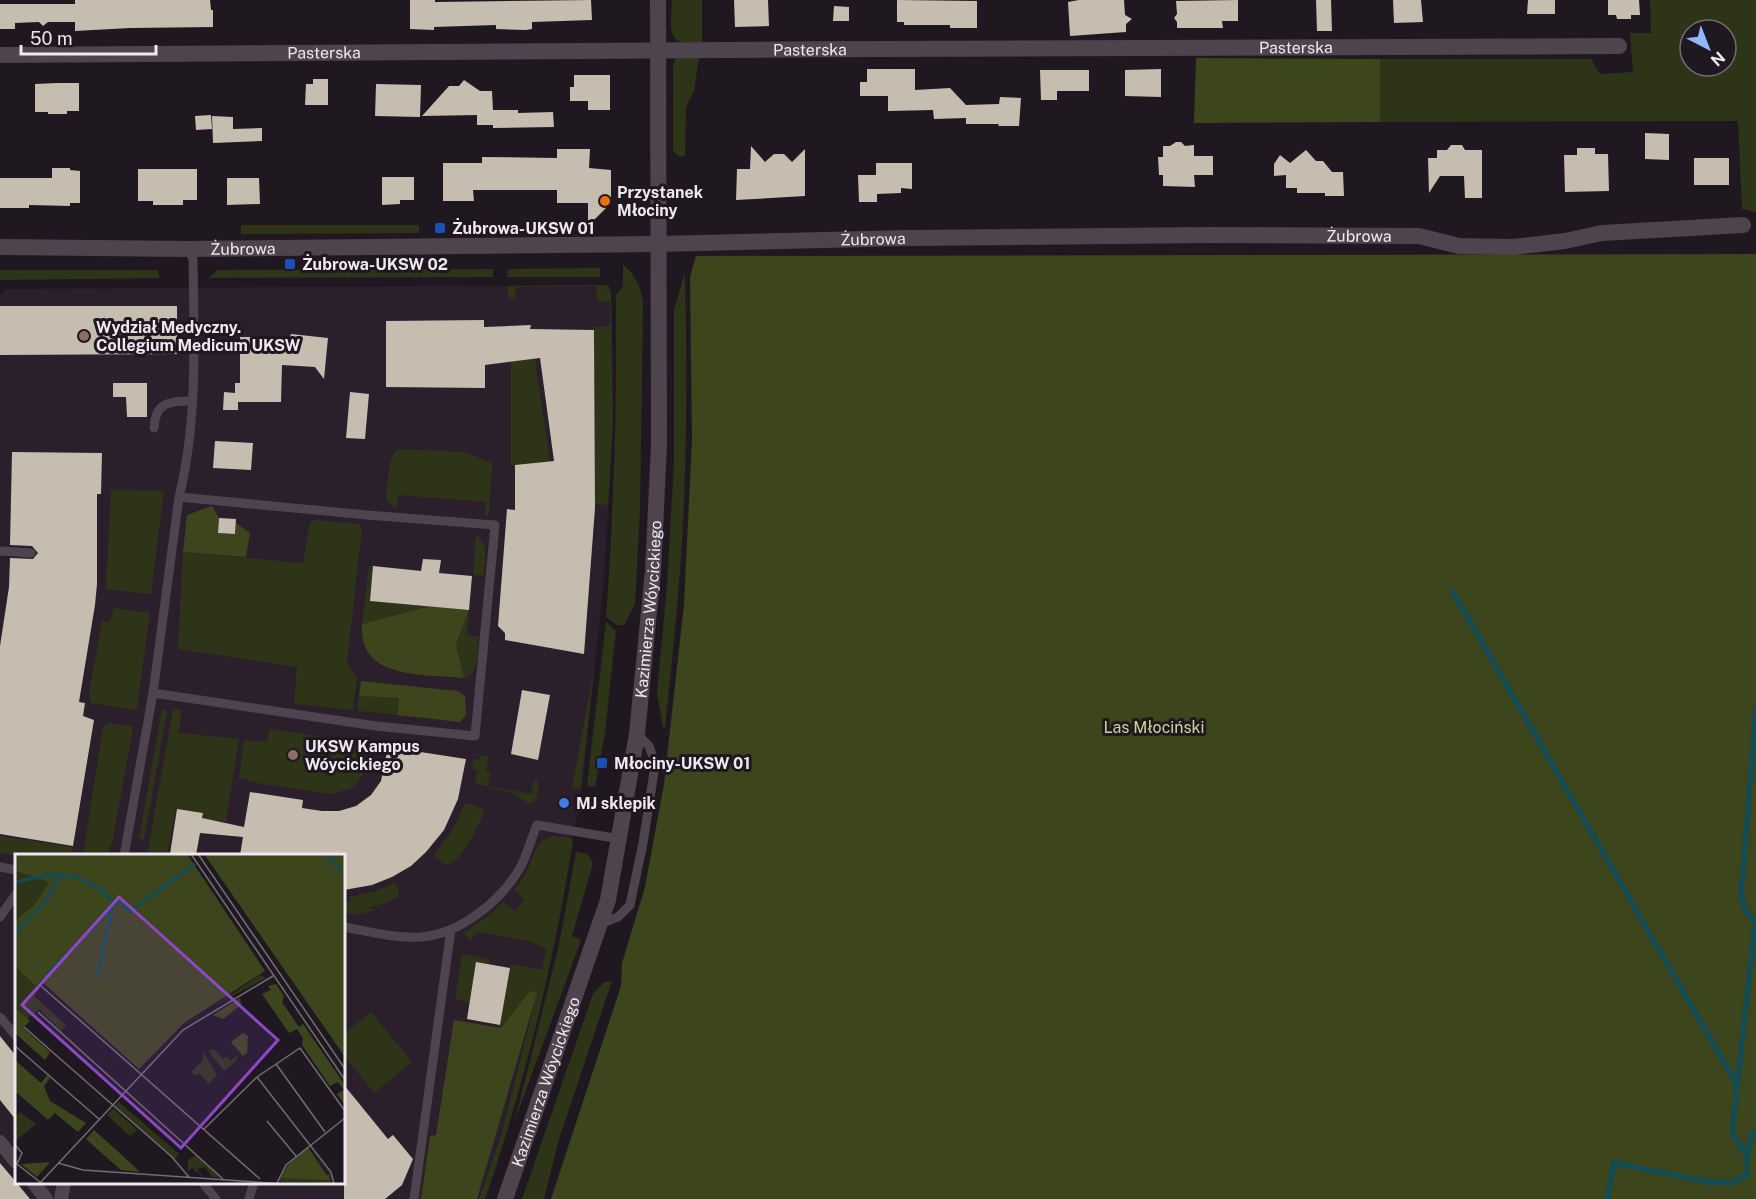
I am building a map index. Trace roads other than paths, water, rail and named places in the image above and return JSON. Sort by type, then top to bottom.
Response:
[{"type":"street","name":"Kazimierza Wóycickiego","points":[[505,1199],[600,924],[613,879],[637,734],[656,524],[658,0]]},
{"type":"street","name":"Pasterska","points":[[0,55],[657,49],[1619,46]]},
{"type":"street","name":"Żubrowa","points":[[0,247],[189,249],[1221,235],[1419,236],[1459,246],[1513,248],[1602,233],[1743,225]]},
{"type":"street","points":[[0,1142],[15,1161]]},
{"type":"street","points":[[35,1184],[46,1199]]},
{"type":"street","points":[[62,1199],[64,1184]]},
{"type":"lane","points":[[124,854],[153,693],[179,497],[185,470],[192,401],[194,260],[189,249]]},
{"type":"lane","points":[[154,428],[154,418],[162,406],[174,401],[192,401]]},
{"type":"lane","points":[[153,693],[376,726],[476,736],[495,525],[179,497]]},
{"type":"lane","points":[[0,551],[31,553]]},
{"type":"lane","points":[[600,924],[618,917],[630,905],[643,843],[654,772],[653,757],[649,746],[637,734]]},
{"type":"lane","points":[[345,927],[389,935],[421,937],[451,929],[479,912],[506,887],[521,866],[537,825],[620,839]]},
{"type":"lane","points":[[0,867],[15,870]]},
{"type":"lane","points":[[0,917],[15,895]]},
{"type":"lane","points":[[414,1199],[451,929]]},
{"type":"lane","points":[[0,1017],[15,1035]]},
{"type":"lane","points":[[204,1184],[216,1199]]},
{"type":"lane","points":[[249,1199],[253,1184]]},
{"type":"waterway","points":[[1453,592],[1737,1085]]},
{"type":"waterway","points":[[1747,1156],[1732,1133],[1755,921],[1746,912],[1741,895],[1756,709]]},
{"type":"waterway","points":[[1607,1199],[1614,1163],[1709,1182],[1731,1183],[1747,1175],[1747,1156],[1752,1133],[1756,1133]]},
{"type":"place","name":"Przystanek Młociny","points":[[605,201]]},
{"type":"place","name":"Żubrowa-UKSW 01","points":[[440,228]]},
{"type":"place","name":"Żubrowa-UKSW 02","points":[[290,264]]},
{"type":"place","name":"Wydział Medyczny. Collegium Medicum UKSW","points":[[84,336]]},
{"type":"place","name":"UKSW Kampus Wóycickiego","points":[[293,755]]},
{"type":"place","name":"Młociny-UKSW 01","points":[[602,763]]},
{"type":"place","name":"MJ sklepik","points":[[564,803]]},
{"type":"park label","name":"Las Młociński","points":[[1154,727]]}]
